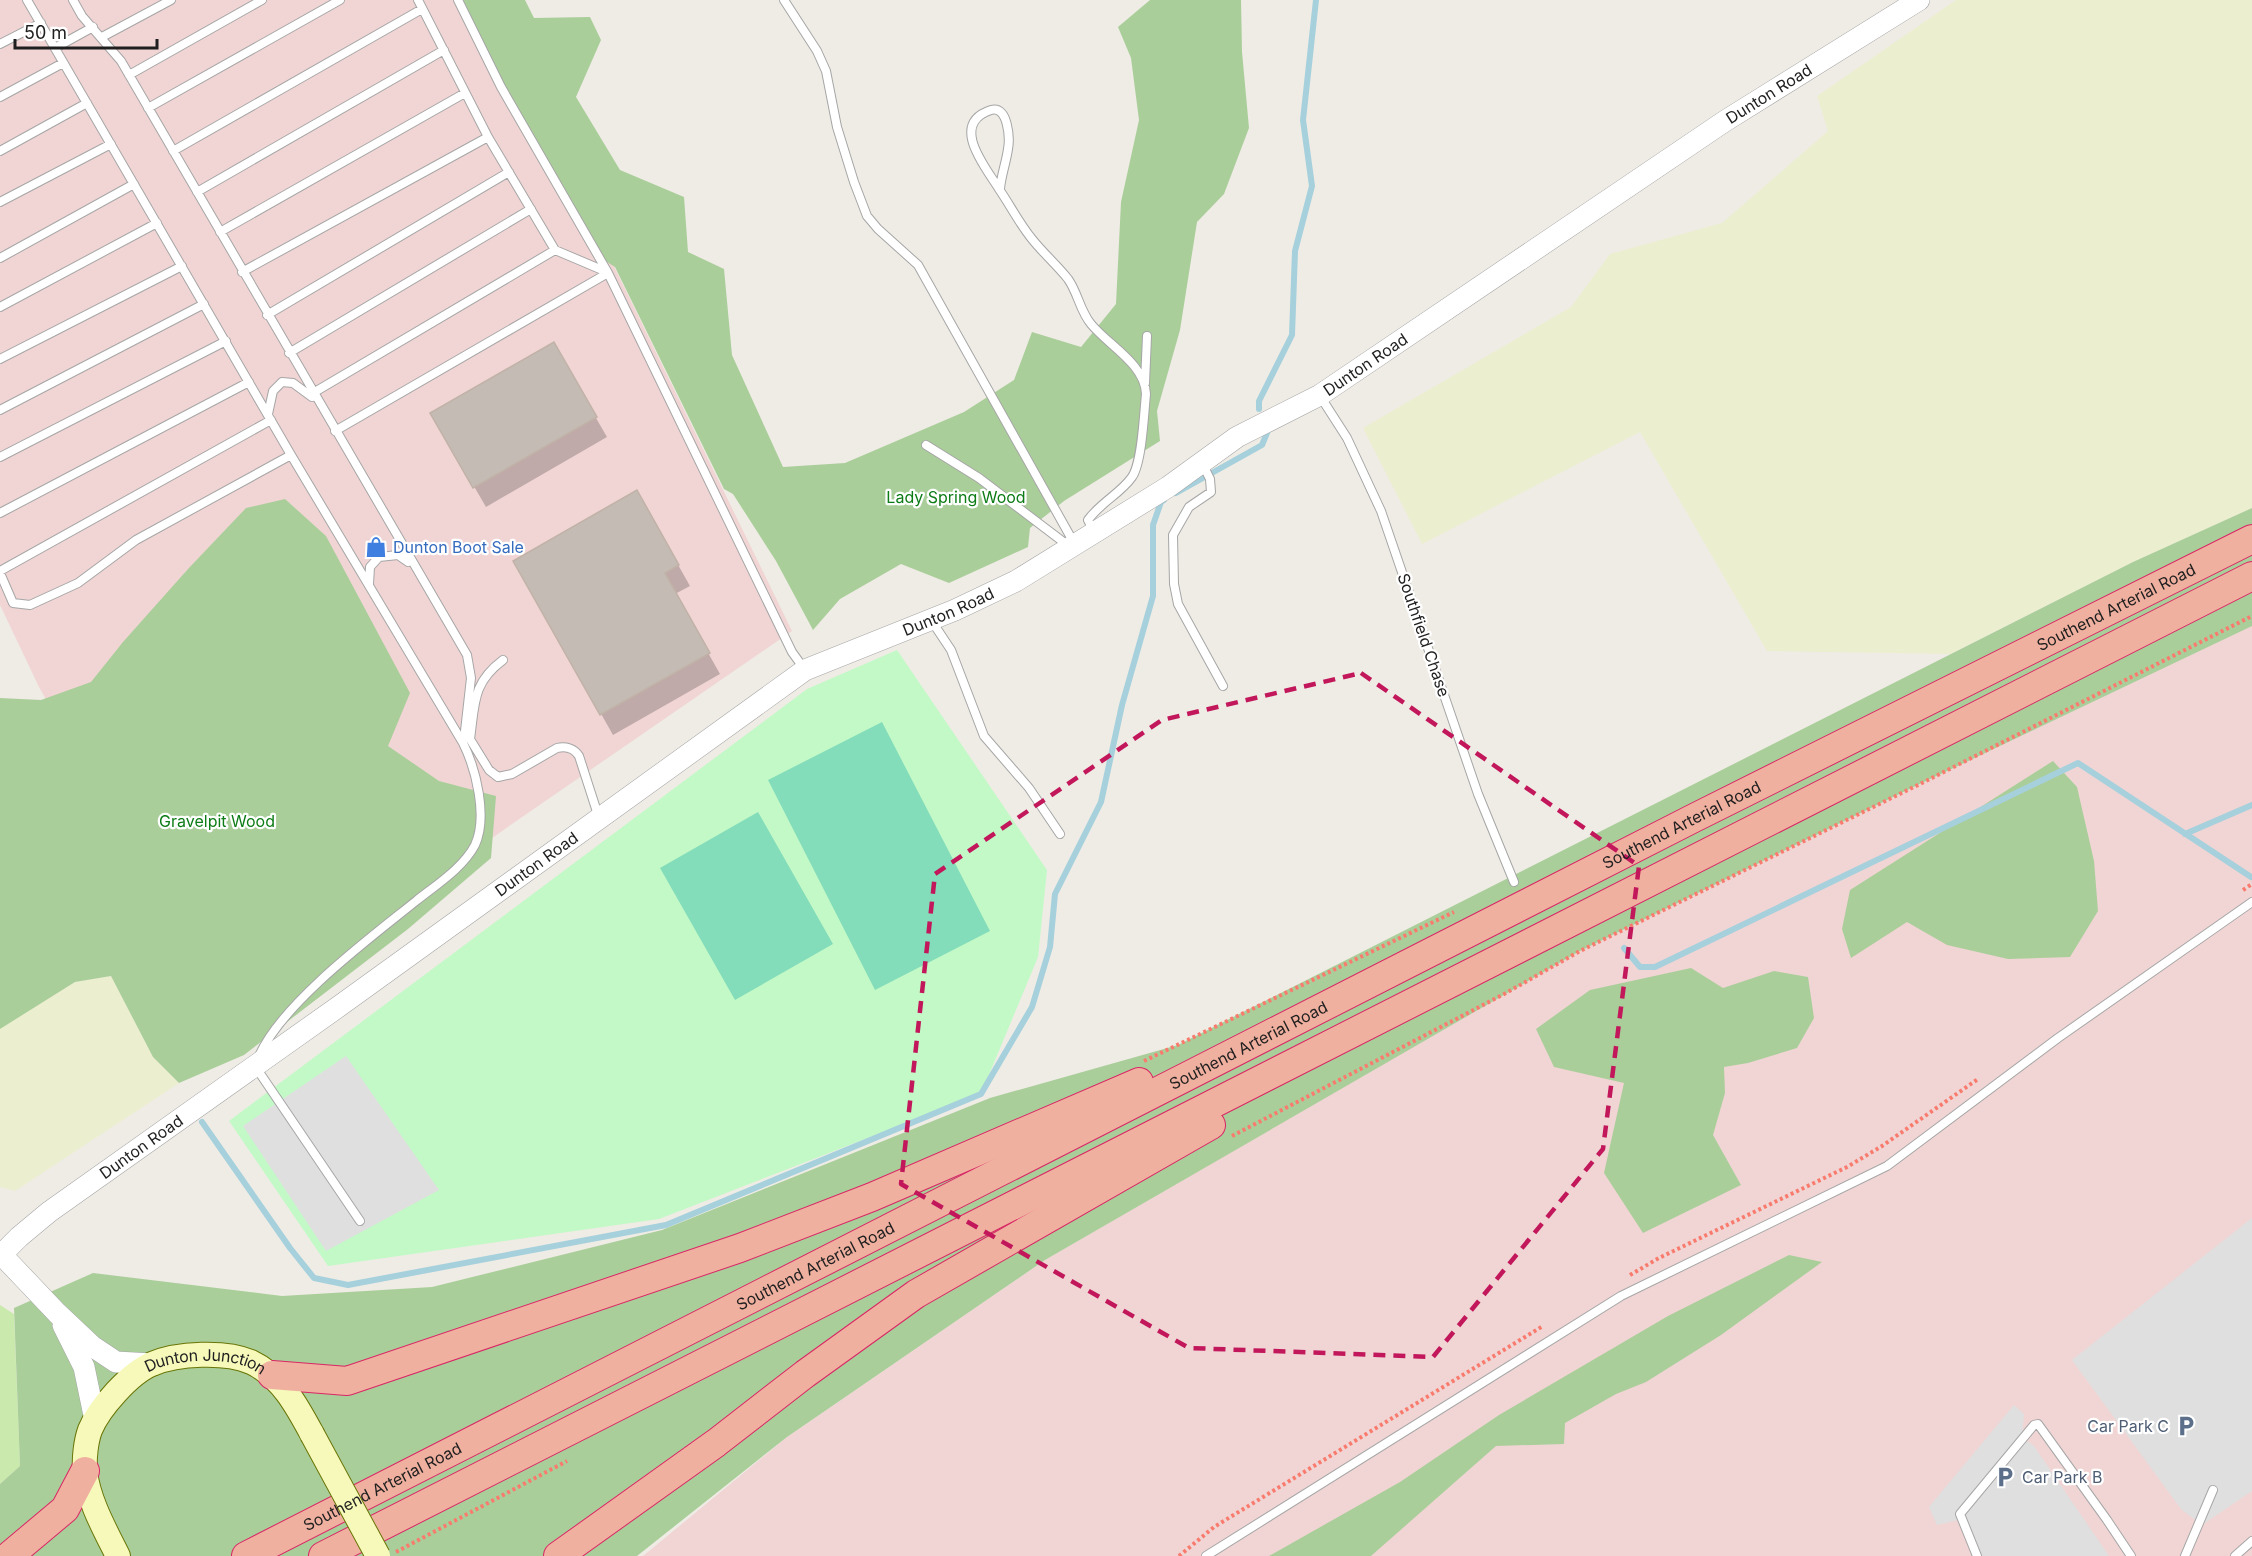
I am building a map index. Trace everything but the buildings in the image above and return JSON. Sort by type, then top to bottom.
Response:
[{"type":"highway","name":"Southend Arterial Road","points":[[246,1556],[1519,894],[2252,539]]},
{"type":"highway","points":[[323,1556],[2252,576]]},
{"type":"highway","points":[[272,1375],[347,1380],[740,1248],[872,1197],[1131,1086],[1519,894]]},
{"type":"highway","points":[[558,1556],[716,1443],[805,1374],[916,1294],[1206,1128],[1439,989]]},
{"type":"highway","points":[[9,1556],[64,1509],[85,1471]]},
{"type":"main road","name":"Dunton Junction","points":[[118,1556],[93,1502],[85,1471],[87,1440],[95,1420],[118,1391],[152,1364],[183,1356],[215,1355],[250,1361],[272,1375],[293,1399],[378,1556]]},
{"type":"street","name":"Dunton Road","points":[[152,1364],[116,1362],[92,1346],[1,1254],[49,1212],[805,670],[931,620],[1016,581],[1168,487],[1237,437],[1320,395],[1725,121],[1918,0]]},
{"type":"street","name":"Dunton Road","points":[[57,1313],[84,1367],[95,1420]]},
{"type":"lane","points":[[27,0],[291,455],[467,752],[477,789],[480,829],[476,843],[469,854],[454,870],[350,956],[290,1011],[277,1026],[255,1066],[360,1221]]},
{"type":"lane","points":[[73,0],[82,16],[121,61],[469,662],[471,678],[465,725],[470,740],[489,770],[498,777],[512,774],[557,748],[573,750],[579,756],[599,819]]},
{"type":"lane","points":[[102,37],[171,0]]},
{"type":"lane","points":[[129,75],[262,0]]},
{"type":"lane","points":[[148,108],[340,0]]},
{"type":"lane","points":[[418,0],[488,137],[555,250],[608,273]]},
{"type":"lane","points":[[458,0],[501,87],[608,273],[792,652],[805,670]]},
{"type":"lane","points":[[784,0],[817,51],[826,71],[837,127],[867,216],[918,265],[1072,546]]},
{"type":"lane","points":[[173,151],[423,9]]},
{"type":"lane","points":[[0,44],[41,23]]},
{"type":"lane","points":[[55,48],[93,27]]},
{"type":"lane","points":[[197,192],[444,50]]},
{"type":"lane","points":[[0,98],[63,63]]},
{"type":"lane","points":[[220,232],[465,93]]},
{"type":"lane","points":[[0,151],[87,103]]},
{"type":"lane","points":[[1000,189],[1008,149],[1008,134],[1003,115],[994,109],[976,119],[972,130],[973,146],[981,165],[1000,189],[1033,241],[1069,281],[1090,323],[1132,365],[1144,384]]},
{"type":"lane","points":[[242,272],[488,137]]},
{"type":"lane","points":[[0,202],[111,144]]},
{"type":"lane","points":[[267,315],[509,172]]},
{"type":"lane","points":[[0,258],[134,184]]},
{"type":"lane","points":[[289,353],[531,209]]},
{"type":"lane","points":[[0,307],[157,224]]},
{"type":"lane","points":[[313,393],[555,250]]},
{"type":"lane","points":[[0,359],[182,266]]},
{"type":"lane","points":[[335,431],[608,273]]},
{"type":"lane","points":[[0,410],[204,304]]},
{"type":"lane","points":[[1094,532],[1088,520],[1132,477],[1137,463],[1146,394],[1144,384],[1147,336]]},
{"type":"lane","points":[[0,457],[226,341]]},
{"type":"lane","points":[[0,513],[249,382]]},
{"type":"lane","points":[[270,417],[273,391],[282,382],[293,383],[318,402]]},
{"type":"lane","name":"Southfield Chase","points":[[1320,395],[1347,438],[1381,511],[1478,794],[1519,894]]},
{"type":"lane","points":[[270,417],[0,572],[13,603],[30,605],[78,583],[136,540],[291,455]]},
{"type":"lane","points":[[926,445],[979,478],[1072,546]]},
{"type":"lane","points":[[1202,462],[1210,478],[1210,492],[1189,507],[1173,535],[1174,584],[1178,604],[1223,686]]},
{"type":"lane","points":[[369,584],[370,567],[379,557],[398,555],[415,568]]},
{"type":"lane","points":[[931,620],[951,650],[984,736],[1029,788],[1060,834]]},
{"type":"lane","points":[[470,740],[476,696],[486,674],[503,660]]},
{"type":"lane","points":[[1206,1556],[1621,1296],[1887,1166],[2058,1038],[2252,902]]},
{"type":"lane","points":[[1977,1556],[1960,1514],[2034,1425],[2039,1425],[2131,1556]]},
{"type":"lane","points":[[2186,1556],[2213,1490]]},
{"type":"lane","points":[[2235,1556],[2252,1541]]},
{"type":"path","points":[[1222,1141],[1506,993],[1580,951],[1922,783],[2252,616]]},
{"type":"path","points":[[2234,897],[2252,884]]},
{"type":"path","points":[[1135,1065],[1461,908]]},
{"type":"path","points":[[1621,1280],[1659,1258],[1847,1167],[1882,1146],[1980,1077]]},
{"type":"path","points":[[1179,1556],[1214,1527],[1553,1320]]},
{"type":"highlighted area","points":[[1361,673],[1639,866],[1603,1149],[1433,1357],[1189,1348],[901,1184],[935,874],[1162,720]]},
{"type":"shaded area","name":"Dunton Boot Sale","points":[[0,0],[484,0],[792,631],[228,1024],[39,687],[0,605]]},
{"type":"shaded area","points":[[2252,622],[2252,1556],[643,1556],[787,1437],[1045,1260],[1571,955]]},
{"type":"shaded area","points":[[346,1056],[439,1190],[326,1251],[243,1126]]},
{"type":"shaded area","name":"Car Park C","points":[[2252,1218],[2252,1491],[2202,1525],[2181,1509],[2072,1360]]},
{"type":"shaded area","name":"Car Park B","points":[[2014,1405],[2024,1414],[2022,1437],[2034,1446],[2109,1556],[1974,1556],[1958,1520],[1937,1525],[1929,1507]]},
{"type":"green space","name":"Lady Spring Wood","points":[[462,0],[525,0],[534,18],[590,17],[601,40],[576,97],[620,170],[684,197],[688,252],[724,269],[732,355],[783,467],[845,463],[964,412],[1014,380],[1032,332],[1081,347],[1116,304],[1121,202],[1139,120],[1131,58],[1118,27],[1150,0],[1241,0],[1242,52],[1249,128],[1224,194],[1197,222],[1180,330],[1157,411],[1160,441],[1064,501],[1030,528],[1028,547],[949,583],[901,564],[840,599],[813,630],[776,561],[733,494],[724,489],[615,267],[599,257],[477,40]]},
{"type":"green space","points":[[1956,0],[2252,0],[2252,508],[2133,562],[1950,654],[1767,651],[1640,432],[1422,544],[1363,428],[1571,307],[1610,254],[1722,223],[1828,131],[1817,96]]},
{"type":"green space","name":"Gravelpit Wood","points":[[285,499],[326,536],[410,693],[388,746],[439,781],[496,796],[491,858],[408,929],[244,1055],[179,1083],[153,1057],[111,976],[75,982],[0,1029],[0,698],[41,700],[91,682],[188,569],[246,508]]},
{"type":"green space","points":[[2252,508],[2252,626],[1922,783],[1580,951],[1045,1260],[787,1437],[637,1556],[0,1556],[0,1484],[20,1466],[14,1308],[93,1273],[282,1296],[432,1287],[662,1230],[990,1098],[1178,1045],[2133,562]]},
{"type":"green space","points":[[897,650],[1047,870],[1038,957],[981,1094],[659,1219],[328,1266],[229,1121],[807,689]]},
{"type":"green space","points":[[882,722],[990,931],[875,990],[768,780]]},
{"type":"green space","points":[[2053,761],[2077,787],[2094,861],[2098,911],[2070,957],[2008,959],[1947,945],[1907,922],[1851,958],[1842,929],[1850,890]]},
{"type":"green space","points":[[758,812],[833,944],[735,1000],[660,868]]},
{"type":"green space","points":[[1691,968],[1723,988],[1774,971],[1808,977],[1814,1018],[1797,1048],[1748,1063],[1724,1067],[1725,1093],[1713,1135],[1741,1185],[1643,1233],[1604,1173],[1624,1083],[1554,1067],[1536,1029],[1590,990]]},
{"type":"green space","points":[[111,976],[153,1057],[179,1083],[15,1191],[0,1187],[0,1028],[75,982]]},
{"type":"green space","points":[[1789,1255],[1822,1262],[1721,1335],[1646,1382],[1616,1394],[1565,1423],[1564,1444],[1496,1446],[1371,1556],[1269,1556],[1400,1482],[1499,1415],[1668,1316]]},
{"type":"green space","points":[[0,1305],[14,1314],[20,1466],[0,1484]]},
{"type":"waterway","points":[[1259,409],[1259,401],[1292,335],[1295,251],[1312,186],[1303,120],[1316,0]]},
{"type":"waterway","points":[[1176,493],[1262,445],[1269,428]]},
{"type":"waterway","points":[[202,1122],[290,1248],[314,1278],[348,1285],[666,1225],[981,1094],[1032,1007],[1050,947],[1055,894],[1101,802],[1122,705],[1153,596],[1153,525],[1161,502],[1164,500]]},
{"type":"waterway","points":[[1624,948],[1640,967],[1655,967],[2078,763],[2251,877]]},
{"type":"waterway","points":[[2185,834],[2252,805]]},
{"type":"place","name":"Dunton Boot Sale","points":[[376,547]]},
{"type":"place","name":"Car Park C","points":[[2186,1426]]},
{"type":"place","name":"Car Park B","points":[[2005,1477]]}]
